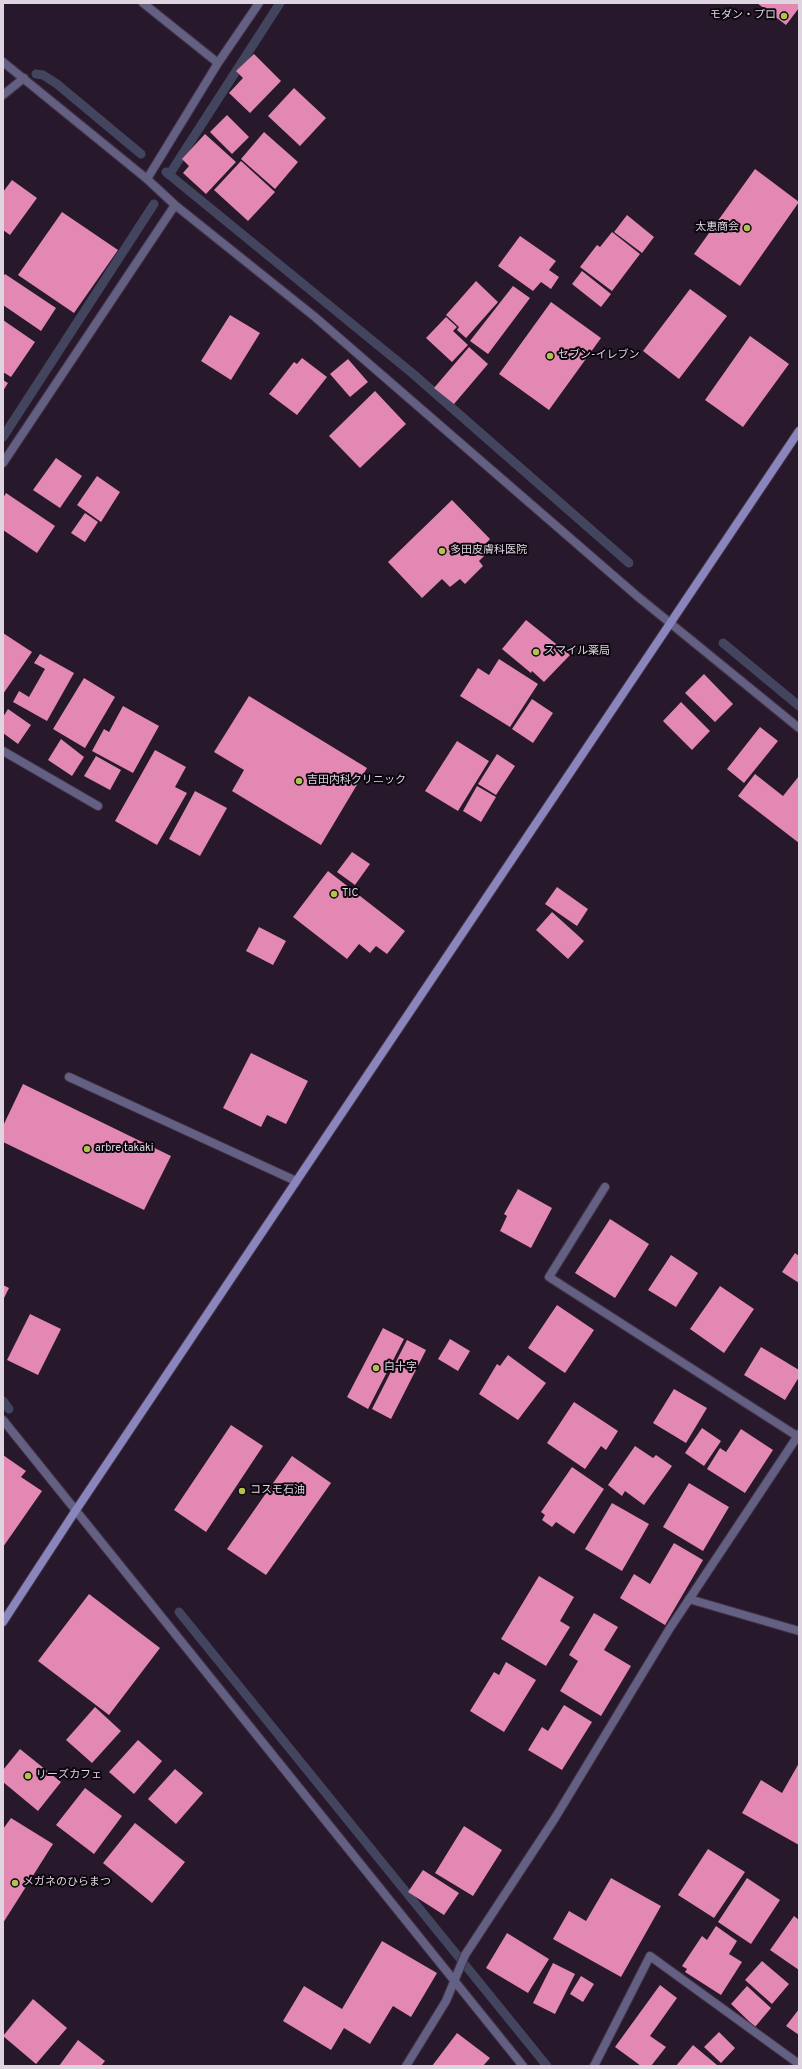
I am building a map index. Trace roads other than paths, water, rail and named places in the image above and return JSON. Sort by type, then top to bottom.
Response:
[{"type":"street","points":[[143,3],[218,63]]},
{"type":"street","points":[[147,179],[218,63],[259,3]]},
{"type":"street","points":[[3,62],[147,179],[175,205],[315,317],[670,624],[799,728]]},
{"type":"street","points":[[3,95],[24,78]]},
{"type":"street","points":[[3,463],[175,205]]},
{"type":"street","points":[[3,1622],[76,1510],[799,431]]},
{"type":"street","points":[[3,751],[98,806]]},
{"type":"street","points":[[69,1078],[296,1181]]},
{"type":"street","points":[[406,2066],[446,2001],[465,1955],[555,1818],[689,1599],[798,1435],[549,1277],[605,1188]]},
{"type":"street","points":[[3,1420],[524,2066]]},
{"type":"street","points":[[689,1599],[799,1631]]},
{"type":"street","points":[[594,2066],[650,1956],[799,2064]]},
{"type":"waterway","points":[[169,175],[280,3]]},
{"type":"waterway","points":[[36,74],[43,75],[57,84],[141,154]]},
{"type":"waterway","points":[[166,172],[412,373],[629,563]]},
{"type":"waterway","points":[[3,437],[154,204]]},
{"type":"waterway","points":[[723,643],[799,706]]},
{"type":"waterway","points":[[3,1401],[9,1409]]},
{"type":"waterway","points":[[179,1612],[547,2066]]},
{"type":"place","name":"モダン・プロ","points":[[784,16]]},
{"type":"place","name":"太恵商会","points":[[747,228]]},
{"type":"place","name":"セブン-イレブン","points":[[550,356]]},
{"type":"place","name":"多田皮膚科医院","points":[[442,551]]},
{"type":"place","name":"スマイル薬局","points":[[536,652]]},
{"type":"place","name":"吉田内科クリニック","points":[[299,781]]},
{"type":"place","name":"TIC","points":[[334,894]]},
{"type":"place","name":"arbre takaki","points":[[87,1149]]},
{"type":"place","name":"白十字","points":[[376,1368]]},
{"type":"place","name":"コスモ石油","points":[[242,1491]]},
{"type":"place","name":"リーズカフェ","points":[[28,1776]]},
{"type":"place","name":"メガネのひらまつ","points":[[15,1883]]}]
